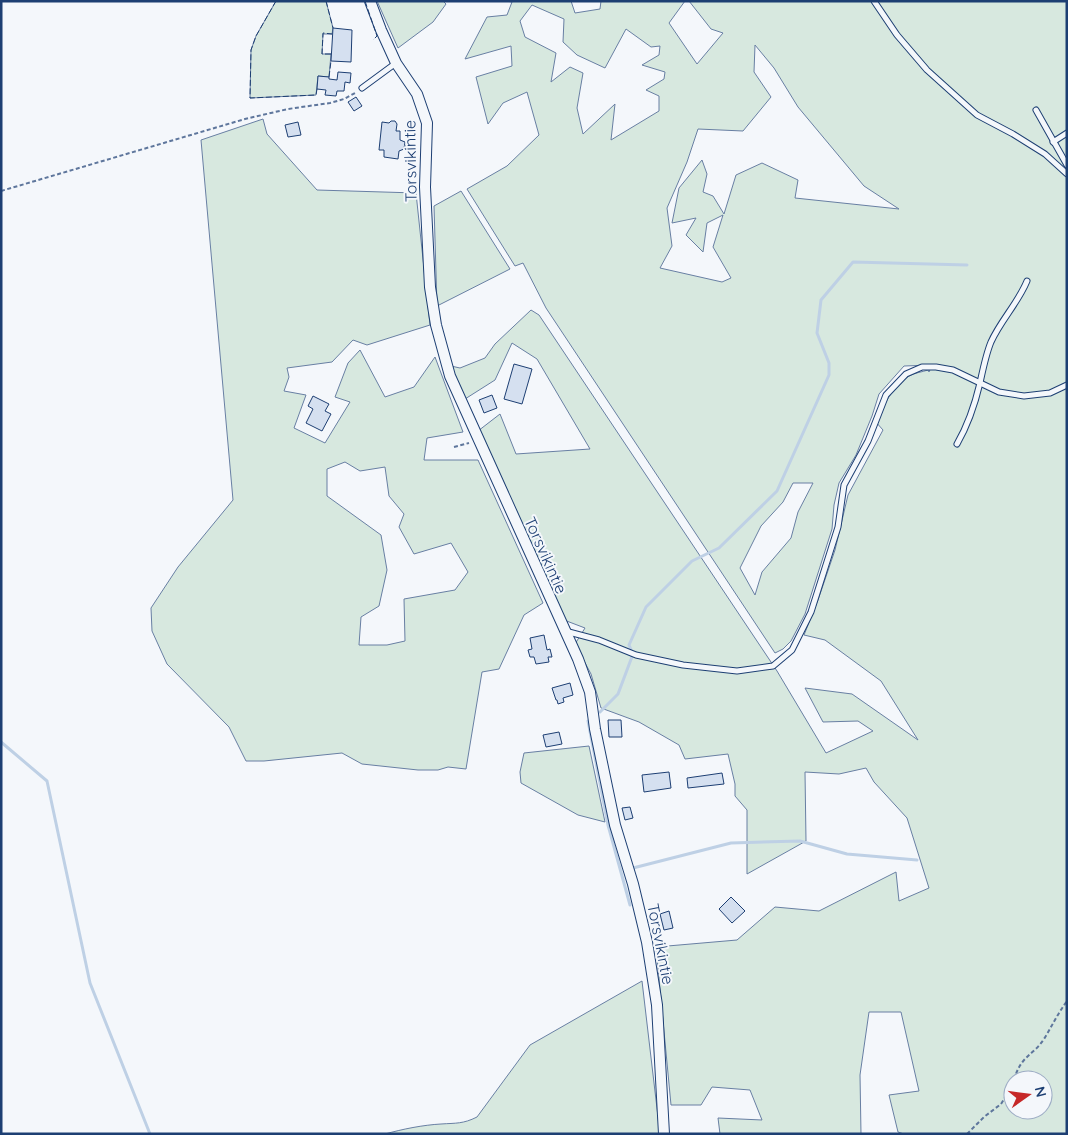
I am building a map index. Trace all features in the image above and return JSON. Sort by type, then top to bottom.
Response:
[{"type":"street","name":"Torsvikintie","points":[[370,1],[396,62],[417,94],[427,124],[424,188],[430,287],[436,325],[450,376],[565,630],[590,692],[615,825],[633,884],[647,942],[657,1005],[664,1134]]},
{"type":"lane","points":[[874,1],[897,35],[927,70],[977,115],[1045,154],[1067,174]]},
{"type":"lane","points":[[362,88],[396,62]]},
{"type":"lane","points":[[1036,110],[1067,165]]},
{"type":"lane","points":[[1053,142],[1067,132]]},
{"type":"lane","points":[[957,444],[965,430],[991,343],[1005,316],[1027,282]]},
{"type":"lane","points":[[565,630],[599,640],[636,655],[682,665],[737,671],[773,666],[792,650],[812,612],[838,528],[844,485],[868,441],[886,395],[906,374],[922,368],[936,367],[953,370],[999,392],[1024,396],[1050,393],[1067,385]]},
{"type":"path","points":[[1,192],[245,120],[288,109],[344,99],[362,88]]},
{"type":"path","points":[[454,447],[478,440]]},
{"type":"path","points":[[1018,1070],[1023,1060],[1043,1041],[1067,1001]]},
{"type":"path","points":[[967,1134],[1003,1101]]},
{"type":"shaded area","points":[[276,1],[326,1],[333,28],[332,34],[323,34],[322,54],[331,54],[329,77],[318,76],[316,95],[250,98],[251,50],[256,36]]},
{"type":"shaded area","points":[[377,1],[443,1],[446,4],[433,22],[398,48]]},
{"type":"shaded area","points":[[506,1],[571,1],[575,13],[600,9],[601,1],[685,1],[669,23],[697,64],[723,33],[711,29],[689,1],[1067,1],[1067,1134],[904,1134],[898,1132],[889,1095],[919,1091],[901,1012],[869,1012],[860,1075],[861,1134],[720,1134],[718,1118],[762,1120],[750,1090],[712,1087],[701,1105],[671,1105],[656,947],[737,940],[775,907],[819,911],[896,872],[899,901],[929,888],[907,818],[874,782],[866,768],[839,774],[805,772],[806,841],[747,874],[747,810],[735,796],[735,784],[728,754],[685,759],[679,745],[639,722],[601,708],[591,674],[575,644],[585,628],[564,620],[478,431],[500,414],[516,454],[590,449],[537,359],[512,343],[495,380],[465,399],[451,366],[460,368],[485,358],[495,344],[531,310],[539,315],[777,671],[826,753],[873,731],[858,721],[823,722],[805,688],[852,694],[918,740],[881,681],[825,640],[804,635],[835,550],[848,495],[883,430],[875,421],[889,396],[903,380],[911,375],[928,370],[929,372],[932,365],[904,366],[879,394],[856,455],[839,483],[834,505],[832,529],[805,614],[791,641],[783,649],[775,653],[546,308],[523,263],[515,266],[467,189],[507,166],[539,135],[527,92],[503,103],[488,124],[476,77],[512,66],[511,46],[465,59],[487,17],[507,15],[512,2]],"holes":[[[532,5],[564,19],[563,42],[577,55],[605,68],[626,29],[651,47],[660,46],[659,55],[642,65],[665,72],[664,79],[646,90],[659,96],[659,111],[611,140],[615,104],[583,134],[577,108],[583,73],[570,67],[551,82],[556,53],[525,37],[520,21]],[[755,45],[774,68],[798,107],[864,186],[899,209],[795,198],[798,180],[762,163],[736,175],[724,214],[713,196],[703,192],[707,174],[702,160],[679,188],[672,223],[696,218],[686,235],[703,252],[707,223],[723,215],[713,247],[731,278],[722,282],[660,268],[672,246],[667,208],[687,162],[698,129],[743,131],[771,97],[754,72]],[[793,483],[813,483],[798,512],[791,538],[762,572],[755,595],[740,568],[761,526],[783,502]]]},
{"type":"shaded area","points":[[263,119],[267,134],[317,190],[416,193],[430,325],[367,345],[353,340],[332,362],[287,368],[289,377],[284,391],[306,395],[294,428],[325,443],[350,402],[335,397],[348,363],[360,350],[385,397],[414,387],[435,357],[463,432],[427,438],[424,460],[478,460],[543,603],[524,615],[499,669],[482,672],[466,769],[448,767],[438,770],[418,770],[362,764],[342,753],[246,761],[229,727],[167,664],[152,631],[151,608],[178,567],[233,500],[201,140]],"holes":[[[345,462],[360,471],[385,467],[389,496],[404,514],[399,527],[414,554],[451,543],[468,572],[455,590],[404,599],[405,641],[387,645],[359,645],[361,617],[379,606],[387,570],[381,535],[327,496],[327,469]]]},
{"type":"shaded area","points":[[461,191],[510,269],[437,306],[434,206]]},
{"type":"shaded area","points":[[589,746],[605,822],[578,815],[521,783],[520,772],[524,753]]},
{"type":"shaded area","points":[[642,981],[660,1134],[385,1134],[420,1126],[463,1122],[477,1117],[530,1045]]},
{"type":"building","points":[[333,28],[352,30],[351,62],[331,61]]},
{"type":"building","points":[[338,72],[351,73],[350,83],[345,82],[344,91],[337,91],[336,96],[325,95],[326,90],[317,89],[318,76],[337,80]]},
{"type":"building","points":[[356,97],[362,106],[354,111],[348,102]]},
{"type":"building","points":[[395,121],[397,124],[396,131],[400,131],[400,140],[405,142],[404,149],[399,151],[398,159],[384,157],[384,150],[379,150],[382,122],[389,123]]},
{"type":"building","points":[[298,122],[301,135],[288,137],[285,125]]},
{"type":"building","points":[[514,364],[532,369],[522,404],[504,399]]},
{"type":"building","points":[[492,395],[497,408],[484,413],[479,400]]},
{"type":"building","points":[[313,396],[329,404],[325,411],[331,414],[322,431],[306,423],[313,409],[308,406]]},
{"type":"building","points":[[544,635],[547,650],[550,649],[552,657],[548,657],[549,662],[536,664],[534,657],[530,657],[528,650],[532,649],[530,638]]},
{"type":"building","points":[[570,683],[573,695],[563,698],[564,702],[558,704],[552,688]]},
{"type":"building","points":[[608,720],[621,720],[622,737],[609,737]]},
{"type":"building","points":[[559,732],[562,744],[546,747],[543,735]]},
{"type":"building","points":[[669,772],[671,788],[644,792],[642,775]]},
{"type":"building","points":[[722,773],[724,784],[688,788],[687,778]]},
{"type":"building","points":[[630,807],[633,818],[625,820],[622,808]]},
{"type":"building","points":[[731,897],[745,911],[732,923],[719,909]]},
{"type":"building","points":[[669,911],[673,928],[664,930],[660,914]]},
{"type":"waterway","points":[[600,712],[618,694],[633,654],[629,645],[646,607],[692,561],[719,548],[777,491],[829,375],[829,363],[817,333],[821,300],[853,262],[967,265]]},
{"type":"waterway","points":[[588,721],[608,825],[630,905]]},
{"type":"waterway","points":[[1,742],[47,781],[90,983],[150,1134]]},
{"type":"waterway","points":[[633,868],[731,843],[800,841],[847,854],[917,860]]},
{"type":"fence","points":[[276,1],[256,36],[251,50],[250,98],[316,95],[317,89]]},
{"type":"fence","points":[[326,1],[333,28]]},
{"type":"fence","points":[[365,1],[377,36],[373,40]]},
{"type":"fence","points":[[331,54],[322,54],[323,33],[332,34]]},
{"type":"fence","points":[[329,77],[331,61]]}]
